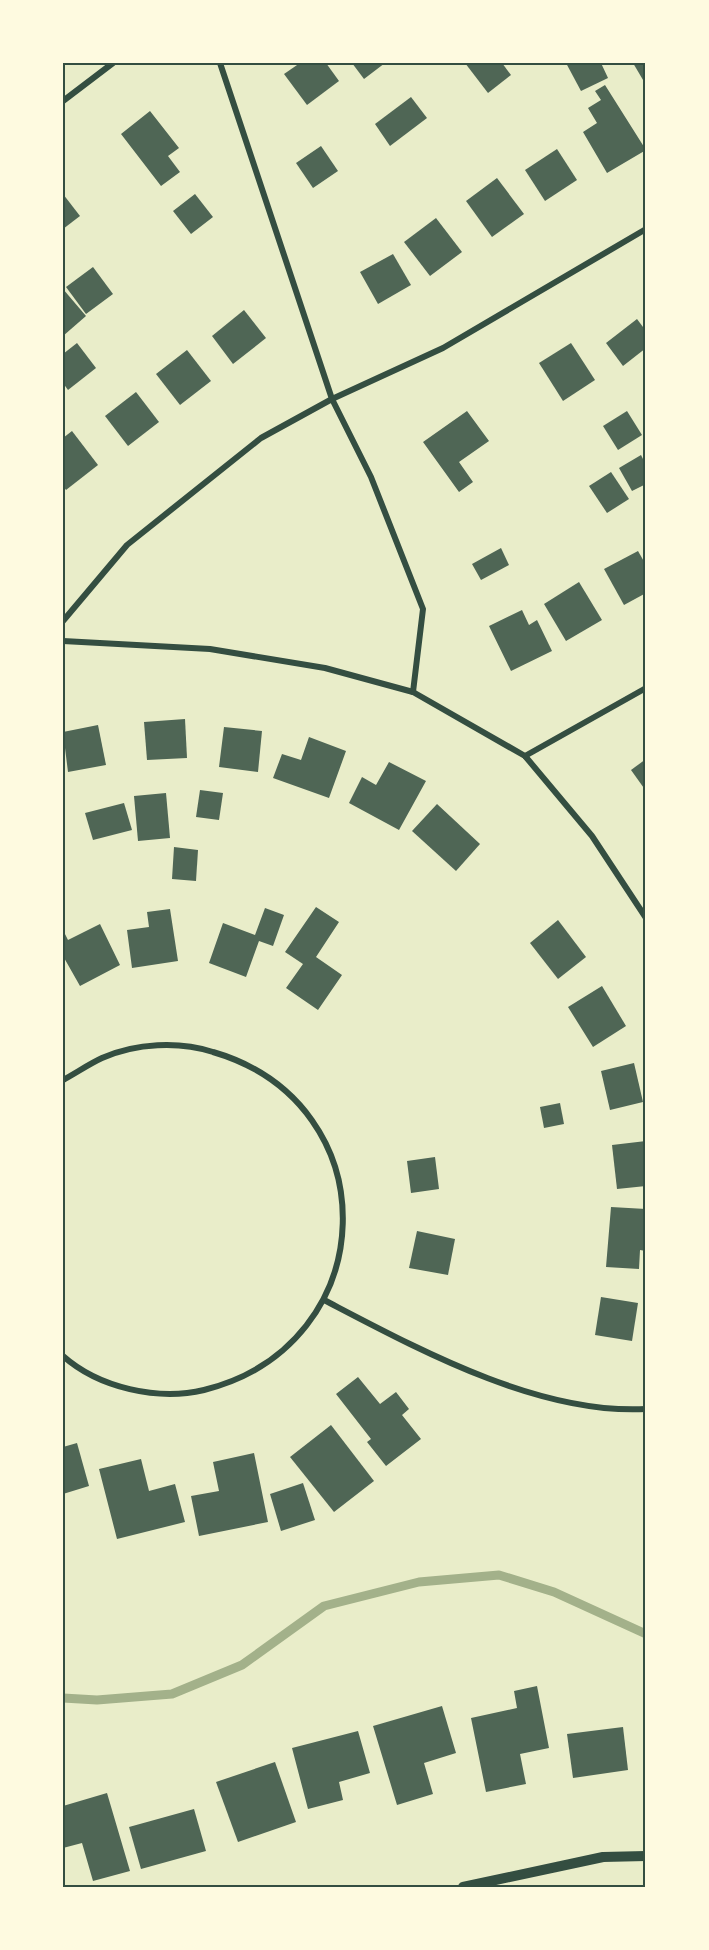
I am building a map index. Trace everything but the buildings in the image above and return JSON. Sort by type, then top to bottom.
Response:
[{"type":"street","points":[[63,101],[113,63]]},
{"type":"street","points":[[220,63],[332,399],[371,477],[423,609],[413,692]]},
{"type":"street","points":[[63,621],[127,545],[261,438],[332,399],[443,348],[646,229]]},
{"type":"street","points":[[63,641],[210,649],[325,668],[413,692],[525,756],[592,836],[646,918]]},
{"type":"street","points":[[525,756],[646,688]]},
{"type":"street","points":[[63,1080],[103,1058],[148,1046],[195,1047],[241,1060],[281,1085],[313,1120],[334,1162],[344,1209],[340,1256],[324,1300],[306,1328],[283,1352],[256,1371],[226,1384],[194,1392],[161,1394],[128,1389],[97,1378],[63,1356]]},
{"type":"street","points":[[324,1300],[414,1347],[532,1395],[626,1410],[646,1409]]},
{"type":"street","points":[[463,1887],[603,1857],[646,1856]]},
{"type":"waterway","points":[[63,1698],[97,1700],[172,1694],[242,1665],[324,1606],[419,1582],[499,1575],[554,1592],[646,1634]]}]
